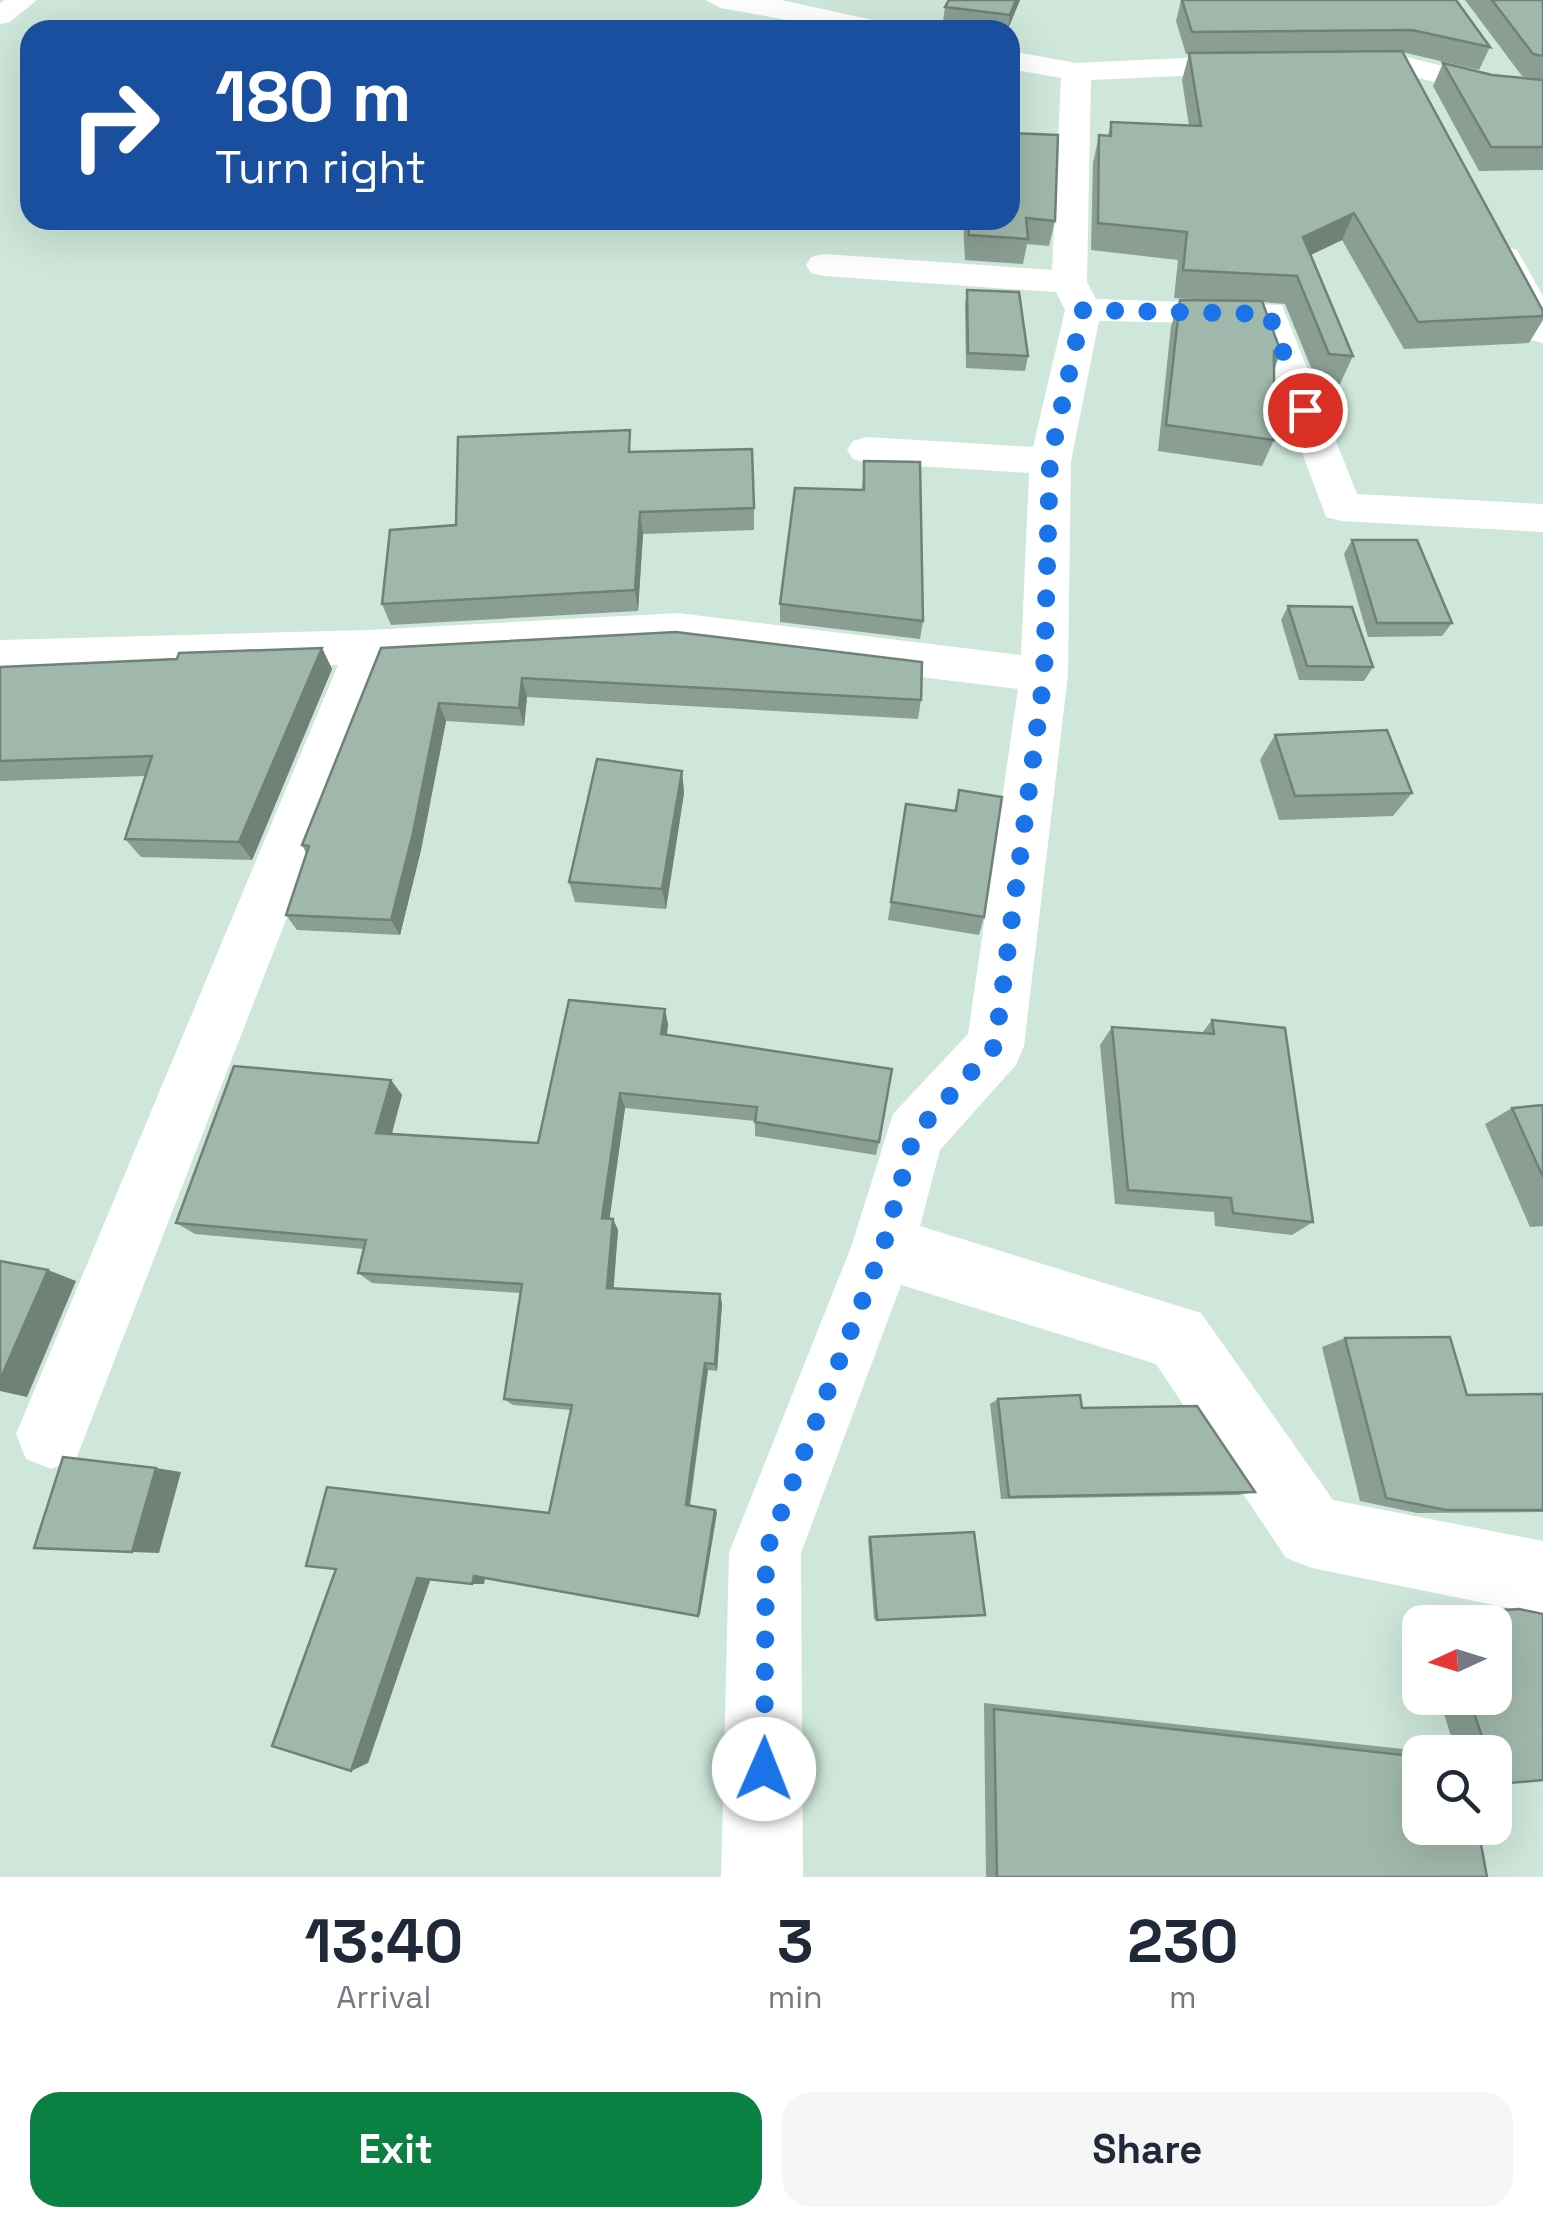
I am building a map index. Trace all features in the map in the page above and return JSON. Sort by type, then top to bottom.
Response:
[{"type":"street","points":[[0,16],[22,0]]},
{"type":"street","points":[[720,0],[838,20]]},
{"type":"street","points":[[1489,57],[1510,85]]},
{"type":"street","points":[[1020,62],[1076,72],[1225,65],[1402,65],[1482,85],[1510,85],[1543,92]]},
{"type":"street","points":[[1402,65],[1421,99]]},
{"type":"street","points":[[762,1877],[766,1552],[883,1247],[914,1135],[995,1046],[1044,676],[1050,460],[1076,296],[1076,72]]},
{"type":"street","points":[[1494,236],[1543,332]]},
{"type":"street","points":[[824,265],[1076,296],[1269,314],[1341,506],[1543,518]]},
{"type":"street","points":[[868,450],[1050,460]]},
{"type":"street","points":[[0,657],[369,647],[678,630],[1044,676]]},
{"type":"street","points":[[50,1434],[369,647]]},
{"type":"street","points":[[883,1247],[1177,1336],[1312,1532],[1543,1578]]},
{"type":"building","points":[[949,0],[1016,0],[1010,15],[945,7]]},
{"type":"building","points":[[1182,0],[1456,0],[1490,47],[1412,30],[1192,32]]},
{"type":"building","points":[[1492,0],[1543,0],[1543,56],[1533,54]]},
{"type":"building","points":[[1402,51],[1543,316],[1418,322],[1354,213],[1303,237],[1353,356],[1329,354],[1297,276],[1183,270],[1187,232],[1098,223],[1099,135],[1111,136],[1111,122],[1201,126],[1189,53]]},
{"type":"building","points":[[1443,63],[1492,75],[1543,80],[1543,147],[1491,147]]},
{"type":"building","points":[[1020,133],[1058,135],[1055,221],[1026,218],[1028,239],[969,235],[969,230],[1020,230]]},
{"type":"building","points":[[967,290],[1019,292],[1028,356],[968,353]]},
{"type":"building","points":[[1180,300],[1262,301],[1281,352],[1274,351],[1274,440],[1166,425]]},
{"type":"building","points":[[630,430],[629,452],[752,449],[754,508],[640,512],[635,590],[382,604],[390,530],[456,525],[458,437]]},
{"type":"building","points":[[864,461],[920,462],[923,621],[780,604],[795,488],[864,490]]},
{"type":"building","points":[[1352,540],[1417,540],[1452,623],[1377,623]]},
{"type":"building","points":[[1288,606],[1352,607],[1373,667],[1307,666]]},
{"type":"building","points":[[676,632],[922,662],[921,700],[522,678],[519,708],[439,703],[391,920],[286,915],[309,846],[302,845],[381,648]]},
{"type":"building","points":[[322,648],[239,842],[125,839],[152,756],[0,761],[0,667],[177,659],[179,653]]},
{"type":"building","points":[[1387,730],[1412,793],[1295,796],[1275,735]]},
{"type":"building","points":[[597,759],[682,771],[662,889],[569,882]]},
{"type":"building","points":[[959,790],[1002,797],[984,917],[891,902],[906,804],[956,811]]},
{"type":"building","points":[[569,1000],[665,1009],[661,1034],[892,1069],[879,1142],[755,1122],[757,1107],[620,1093],[602,1218],[613,1219],[607,1288],[720,1294],[715,1364],[705,1363],[686,1505],[715,1510],[698,1616],[474,1576],[472,1584],[417,1578],[351,1771],[272,1746],[336,1569],[306,1566],[327,1487],[549,1513],[572,1405],[504,1399],[522,1284],[358,1273],[366,1240],[176,1223],[234,1066],[391,1080],[376,1133],[538,1143]]},
{"type":"building","points":[[1212,1020],[1285,1028],[1313,1222],[1233,1213],[1231,1198],[1128,1190],[1112,1027],[1214,1034]]},
{"type":"building","points":[[1543,1105],[1543,1177],[1512,1108]]},
{"type":"building","points":[[0,1261],[48,1270],[0,1380]]},
{"type":"building","points":[[1450,1337],[1467,1395],[1543,1394],[1543,1510],[1446,1510],[1386,1498],[1345,1338]]},
{"type":"building","points":[[1080,1395],[1082,1408],[1197,1406],[1255,1492],[1009,1497],[998,1399]]},
{"type":"building","points":[[63,1457],[156,1468],[132,1552],[34,1548]]},
{"type":"building","points":[[974,1532],[985,1615],[877,1620],[870,1537]]},
{"type":"building","points":[[1512,1610],[1543,1614],[1543,1780],[1512,1783],[1512,1735],[1481,1735],[1475,1715],[1512,1715]]},
{"type":"building","points":[[994,1709],[1402,1755],[1402,1845],[1481,1845],[1487,1877],[997,1877]]},
{"type":"route","points":[[764,1769],[766,1552],[883,1247],[914,1135],[995,1046],[1044,676],[1050,460],[1083,310],[1269,314],[1305,410]]}]
